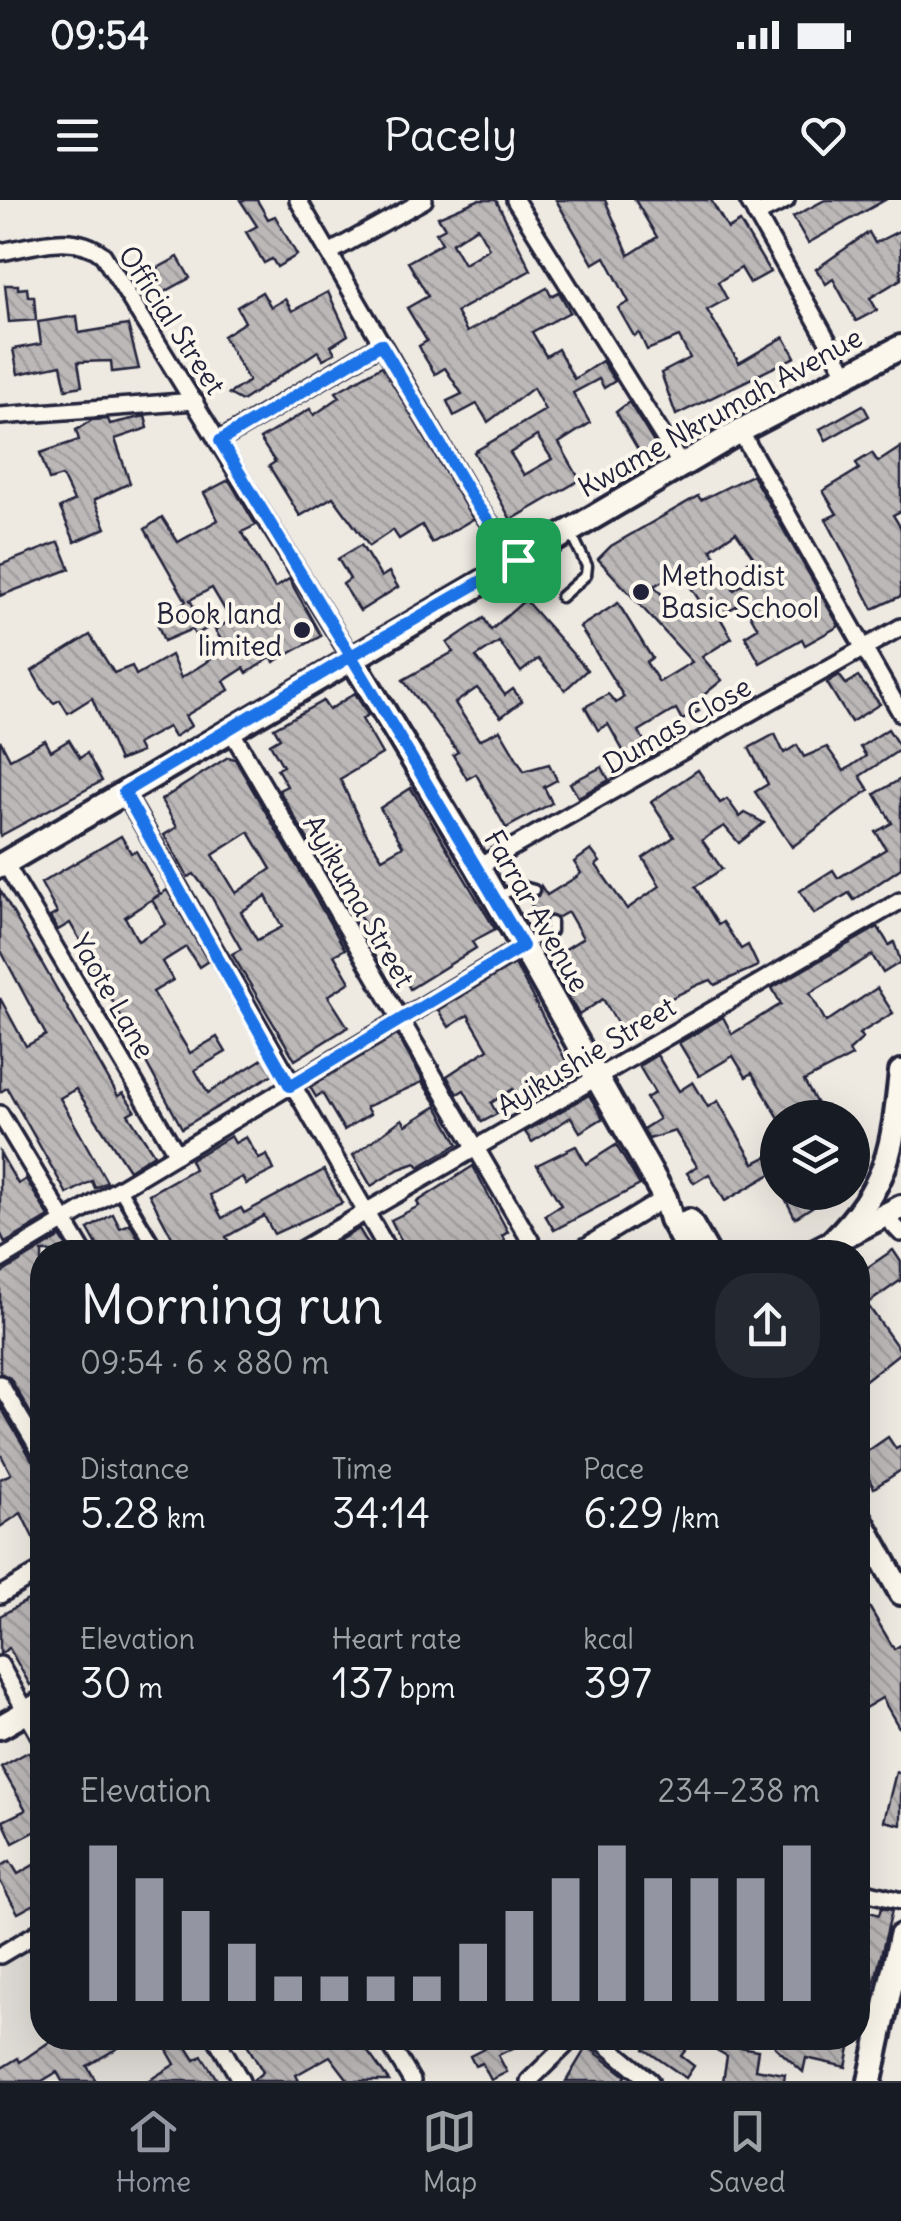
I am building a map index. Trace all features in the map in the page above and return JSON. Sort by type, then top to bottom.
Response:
[{"type":"main road","name":"Kwame Nkrumah Avenue","points":[[3,865],[351,656],[681,465],[846,373],[901,347]]},
{"type":"main road","name":"Farrar Avenue","points":[[351,656],[598,1077],[684,1240]]},
{"type":"main road","points":[[834,1240],[864,1211],[881,1179],[894,1144],[901,1072]]},
{"type":"main road","name":"Farrar Avenue","points":[[665,1198],[683,1212],[700,1240]]},
{"type":"main road","points":[[834,1240],[896,1219]]},
{"type":"main road","points":[[870,1537],[901,1593]]},
{"type":"main road","points":[[0,1727],[30,1711]]},
{"type":"main road","points":[[870,2081],[901,1936]]},
{"type":"street","points":[[298,200],[476,504],[518,560]]},
{"type":"street","points":[[329,254],[424,200]]},
{"type":"street","points":[[515,200],[681,465]]},
{"type":"street","points":[[748,200],[846,373]]},
{"type":"street","points":[[756,216],[786,200]]},
{"type":"street","name":"Official Street","points":[[0,252],[65,241],[88,243],[122,283],[351,656]]},
{"type":"street","points":[[220,441],[381,344]]},
{"type":"street","points":[[0,416],[194,400]]},
{"type":"street","points":[[740,431],[901,713]]},
{"type":"street","name":"Dumas Close","points":[[478,867],[901,628]]},
{"type":"street","name":"Ayikuma Street","points":[[230,729],[530,1240]]},
{"type":"street","points":[[124,792],[290,1086],[382,1240]]},
{"type":"street","name":"Yaote Lane","points":[[3,865],[177,1154]]},
{"type":"street","name":"Ayikushie Street","points":[[319,1240],[900,901]]},
{"type":"street","points":[[30,1240],[523,946]]},
{"type":"street","points":[[0,1114],[76,1240]]},
{"type":"street","points":[[120,1188],[151,1240]]},
{"type":"street","points":[[597,1240],[665,1198]]},
{"type":"street","points":[[0,1260],[30,1240]]},
{"type":"street","points":[[0,1384],[30,1434]]},
{"type":"street","points":[[0,1595],[30,1577]]},
{"type":"street","points":[[0,1665],[30,1702]]},
{"type":"street","points":[[870,1893],[901,1901]]},
{"type":"street","points":[[0,1955],[30,1937]]},
{"type":"street","points":[[223,2050],[241,2081]]},
{"type":"street","points":[[393,2050],[412,2081]]},
{"type":"street","points":[[529,2081],[561,2050]]},
{"type":"street","points":[[613,2050],[650,2081]]},
{"type":"lane","points":[[561,597],[586,575],[587,566],[570,531]]},
{"type":"lane","points":[[495,897],[524,887],[534,890]]},
{"type":"lane","points":[[523,946],[552,930],[551,922]]},
{"type":"shaded area","points":[[30,1943],[30,2050],[214,2050],[231,2081],[0,2081],[0,1961]]},
{"type":"building","points":[[240,200],[257,200],[268,219],[275,216],[297,255],[277,267],[272,259],[264,263],[246,232],[257,226]]},
{"type":"building","points":[[478,200],[496,200],[531,270],[456,312],[467,332],[547,288],[551,296],[559,292],[570,312],[532,332],[546,356],[558,349],[574,379],[602,361],[615,381],[604,388],[599,379],[573,393],[590,423],[559,443],[580,480],[511,520],[474,452],[545,410],[533,388],[488,422],[477,404],[454,416],[447,401],[462,394],[445,368],[435,374],[419,346],[427,341],[407,308],[428,296],[408,262],[442,243],[436,233],[445,228],[438,217]],"holes":[[[477,227],[489,248],[464,264],[452,243]],[[537,436],[552,459],[524,475],[510,453]]]},
{"type":"building","points":[[556,200],[605,200],[629,255],[657,237],[635,200],[711,200],[728,229],[740,222],[770,272],[750,283],[741,268],[718,282],[727,299],[707,310],[739,363],[784,337],[795,357],[676,415],[661,373],[690,358],[679,337],[647,350],[639,333],[634,336],[618,308],[629,302],[605,257],[593,264]]},
{"type":"building","points":[[825,200],[885,200],[808,243],[793,217]]},
{"type":"building","points":[[901,230],[901,279],[870,298],[877,310],[856,321],[833,279],[826,284],[816,269],[869,232],[875,243]]},
{"type":"building","points":[[178,257],[190,278],[159,295],[147,274]]},
{"type":"building","points":[[5,285],[27,288],[28,296],[34,296],[36,320],[9,322]]},
{"type":"building","points":[[262,292],[271,307],[285,299],[292,311],[328,292],[348,335],[331,346],[335,353],[323,359],[318,351],[242,401],[229,394],[249,381],[223,336],[245,322],[237,307]]},
{"type":"building","points":[[77,316],[79,333],[128,325],[139,369],[112,372],[111,361],[78,362],[82,386],[66,389],[61,365],[18,374],[13,349],[41,344],[38,322]]},
{"type":"building","points":[[382,366],[473,519],[432,543],[422,525],[399,539],[393,530],[369,546],[333,497],[300,516],[269,466],[275,462],[260,439],[310,409],[314,415],[340,397],[336,392]]},
{"type":"building","points":[[629,402],[659,451],[648,457],[643,458],[616,412]]},
{"type":"building","points":[[863,405],[869,416],[826,440],[820,429]]},
{"type":"building","points":[[145,416],[148,428],[115,439],[130,483],[94,500],[106,528],[75,542],[60,508],[74,501],[62,476],[49,480],[40,453],[79,440],[76,430],[92,420],[108,419],[110,424]]},
{"type":"building","points":[[901,447],[901,511],[893,515],[901,528],[901,596],[873,609],[826,519],[837,514],[823,491],[859,469],[856,463],[872,453],[878,462]]},
{"type":"building","points":[[752,475],[839,626],[805,645],[802,639],[760,663],[745,636],[758,628],[743,602],[719,616],[732,638],[702,657],[722,680],[694,703],[699,711],[682,720],[676,709],[639,731],[645,743],[625,754],[608,724],[598,730],[585,707],[608,694],[616,703],[624,697],[580,627],[618,603],[652,658],[646,662],[659,682],[692,662],[598,559],[611,546],[698,496],[701,500]],"holes":[[[736,532],[754,558],[748,562],[756,576],[734,590],[711,549]],[[680,571],[703,606],[683,618],[654,586]]]},
{"type":"building","points":[[229,480],[256,525],[242,532],[275,588],[289,579],[321,636],[274,662],[272,657],[247,673],[244,668],[224,681],[229,690],[185,716],[191,726],[174,737],[168,727],[137,744],[141,752],[119,761],[92,698],[68,713],[60,700],[54,703],[44,692],[32,671],[90,635],[114,673],[132,666],[136,675],[171,655],[181,678],[227,649],[215,630],[231,620],[212,588],[190,600],[206,629],[195,635],[192,629],[164,641],[157,623],[183,612],[179,606],[186,601],[145,529],[162,517],[178,542],[218,520],[204,493]]},
{"type":"building","points":[[59,542],[70,569],[0,596],[0,565]]},
{"type":"building","points":[[361,545],[381,577],[389,572],[398,587],[360,611],[343,584],[350,579],[338,559]]},
{"type":"building","points":[[525,600],[587,670],[565,690],[538,659],[521,672],[499,642],[476,657],[505,695],[513,689],[522,701],[501,717],[477,688],[455,703],[479,740],[500,730],[524,771],[549,764],[557,780],[544,787],[552,803],[506,828],[476,774],[467,779],[453,755],[458,752],[403,680],[453,652],[447,643],[484,618],[491,630]]},
{"type":"building","points":[[839,675],[846,684],[858,677],[880,704],[851,722],[827,683]]},
{"type":"building","points":[[355,693],[368,715],[362,719],[382,754],[340,779],[364,830],[382,858],[403,846],[380,808],[411,788],[495,929],[472,942],[476,948],[410,989],[390,950],[386,953],[359,916],[349,898],[354,895],[322,842],[312,847],[279,790],[287,786],[277,769],[283,766],[270,744],[280,738],[274,728],[323,701],[329,710]]},
{"type":"building","points":[[888,729],[901,749],[860,776],[869,790],[792,847],[755,792],[768,784],[749,748],[775,734],[784,753],[797,745],[804,757],[827,747],[844,771],[866,756],[860,747]]},
{"type":"building","points":[[0,740],[10,759],[45,740],[51,751],[69,740],[80,758],[87,753],[102,781],[0,836]]},
{"type":"building","points":[[228,757],[235,759],[345,949],[334,955],[350,982],[328,996],[348,1027],[295,1060],[232,954],[241,949],[211,896],[194,874],[188,877],[164,835],[177,827],[161,800]],"holes":[[[249,832],[271,869],[236,893],[213,855]],[[266,896],[282,927],[257,940],[241,912]]]},
{"type":"building","points":[[602,767],[609,780],[578,797],[570,783]]},
{"type":"building","points":[[698,770],[720,803],[727,799],[740,817],[745,813],[764,823],[739,843],[724,826],[702,840],[722,869],[695,887],[718,925],[723,922],[741,949],[748,945],[758,966],[715,985],[711,980],[700,984],[645,1011],[649,1018],[623,1033],[603,999],[579,1015],[548,960],[583,938],[568,912],[557,918],[548,915],[544,925],[526,896],[538,896],[541,886],[547,895],[578,876],[581,873],[574,862],[591,850],[600,862],[596,865],[627,909],[660,886],[643,858],[674,837],[651,802]]},
{"type":"building","points":[[901,779],[901,868],[854,900],[849,893],[814,914],[800,891],[833,870],[838,878],[886,849],[876,832],[892,823],[875,794]]},
{"type":"building","points":[[121,836],[131,853],[136,851],[160,894],[125,917],[138,941],[166,924],[152,900],[167,890],[208,961],[199,967],[186,947],[162,962],[173,980],[153,992],[190,1053],[217,1037],[226,1052],[195,1070],[208,1093],[264,1058],[273,1074],[182,1128],[94,967],[89,969],[80,953],[86,950],[70,923],[58,930],[50,917],[57,913],[41,883]]},
{"type":"building","points":[[0,890],[118,1096],[123,1093],[135,1110],[128,1114],[154,1154],[129,1170],[76,1089],[60,1098],[107,1182],[95,1188],[92,1181],[67,1194],[7,1088],[0,1092],[0,998],[26,1046],[46,1035],[0,949]]},
{"type":"building","points":[[878,927],[889,945],[894,942],[901,962],[883,973],[872,955],[810,993],[826,1022],[877,988],[893,1013],[859,1034],[863,1038],[849,1051],[852,1056],[804,1081],[815,1100],[768,1100],[752,1073],[746,1077],[733,1056],[699,1076],[679,1043],[723,1017],[732,1034],[781,1004],[772,988]]},
{"type":"building","points":[[515,964],[568,1065],[541,1080],[545,1088],[521,1103],[513,1089],[491,1103],[497,1114],[482,1122],[464,1090],[457,1094],[447,1076],[488,1049],[468,1015],[449,1027],[438,1010]]},
{"type":"building","points":[[397,1035],[438,1106],[422,1082],[366,1107],[370,1114],[344,1130],[322,1093],[316,1097],[310,1087]]},
{"type":"building","points":[[657,1055],[679,1091],[693,1082],[708,1107],[718,1101],[754,1163],[760,1160],[760,1181],[725,1201],[709,1174],[694,1183],[687,1173],[697,1166],[675,1131],[649,1139],[643,1129],[659,1119],[646,1098],[655,1093],[639,1066]]},
{"type":"building","points":[[589,1095],[603,1118],[580,1132],[571,1117],[532,1142],[525,1132]]},
{"type":"building","points":[[437,1106],[458,1144],[419,1167],[416,1163],[399,1169],[371,1186],[353,1155],[402,1119],[406,1125]]},
{"type":"building","points":[[231,1136],[235,1143],[246,1137],[259,1159],[267,1155],[274,1170],[246,1184],[242,1177],[210,1195],[222,1218],[241,1208],[244,1213],[324,1170],[342,1203],[274,1234],[264,1216],[226,1237],[228,1240],[174,1240],[149,1194],[194,1169],[190,1160]]},
{"type":"building","points":[[616,1145],[640,1185],[554,1230],[545,1215],[561,1205],[537,1165],[576,1146],[586,1164]]},
{"type":"building","points":[[0,1153],[18,1184],[26,1179],[49,1217],[5,1243],[0,1232]]},
{"type":"building","points":[[473,1166],[508,1232],[502,1236],[504,1240],[401,1240],[391,1220],[419,1206],[417,1202]]},
{"type":"building","points":[[791,1210],[807,1210],[795,1218]]},
{"type":"building","points":[[113,1214],[120,1228],[130,1224],[140,1240],[94,1240],[88,1229]]},
{"type":"building","points":[[359,1229],[366,1240],[340,1240]]},
{"type":"building","points":[[893,1250],[901,1262],[901,1280],[870,1302],[870,1266]]},
{"type":"building","points":[[30,1256],[30,1412],[10,1378],[0,1373],[0,1274]]},
{"type":"building","points":[[870,1308],[901,1352],[870,1377]]},
{"type":"building","points":[[0,1406],[30,1457],[30,1531],[21,1513],[0,1527],[0,1479],[11,1474],[0,1453]]},
{"type":"building","points":[[888,1437],[896,1449],[901,1446],[901,1470],[874,1488],[870,1480],[870,1450]]},
{"type":"building","points":[[30,1599],[30,1685],[9,1648],[0,1654],[0,1616]]},
{"type":"building","points":[[870,1608],[894,1649],[901,1645],[901,1731],[882,1698],[870,1705]]},
{"type":"building","points":[[28,1752],[30,1756],[30,1834],[13,1843],[3,1821],[26,1810],[1,1767]]},
{"type":"building","points":[[896,1772],[901,1773],[901,1825],[884,1821]]},
{"type":"building","points":[[10,1861],[18,1874],[30,1867],[30,1906],[18,1913],[0,1881],[0,1867]]},
{"type":"building","points":[[881,1908],[892,1910],[870,2001],[870,1912],[879,1915]]},
{"type":"building","points":[[38,2050],[114,2050],[87,2066],[96,2081],[62,2081],[57,2072],[42,2081],[0,2081],[0,2069],[18,2058],[20,2062]]},
{"type":"building","points":[[167,2050],[189,2050],[195,2060],[202,2056],[218,2081],[148,2081],[175,2064]]},
{"type":"building","points":[[250,2050],[367,2050],[389,2081],[349,2081],[330,2056],[296,2075],[299,2081],[252,2081],[263,2072]]},
{"type":"building","points":[[482,2050],[509,2050],[498,2055],[507,2072],[491,2080],[482,2063],[475,2066],[470,2056]]},
{"type":"building","points":[[585,2050],[592,2050],[626,2076],[623,2081],[566,2081]]},
{"type":"building","points":[[645,2050],[686,2050],[681,2056],[694,2066],[686,2078]]},
{"type":"building","points":[[716,2050],[758,2050],[755,2069],[785,2074],[784,2081],[723,2081],[727,2056]]},
{"type":"building","points":[[778,2050],[850,2050],[846,2067],[806,2058],[803,2072]]},
{"type":"place","name":"Methodist Basic School","points":[[641,592]]},
{"type":"place","name":"Book land limited","points":[[302,630]]},
{"type":"route","points":[[518,560],[351,656],[523,946],[290,1086],[124,792],[351,656],[220,441],[381,344],[476,504],[518,560]]}]
